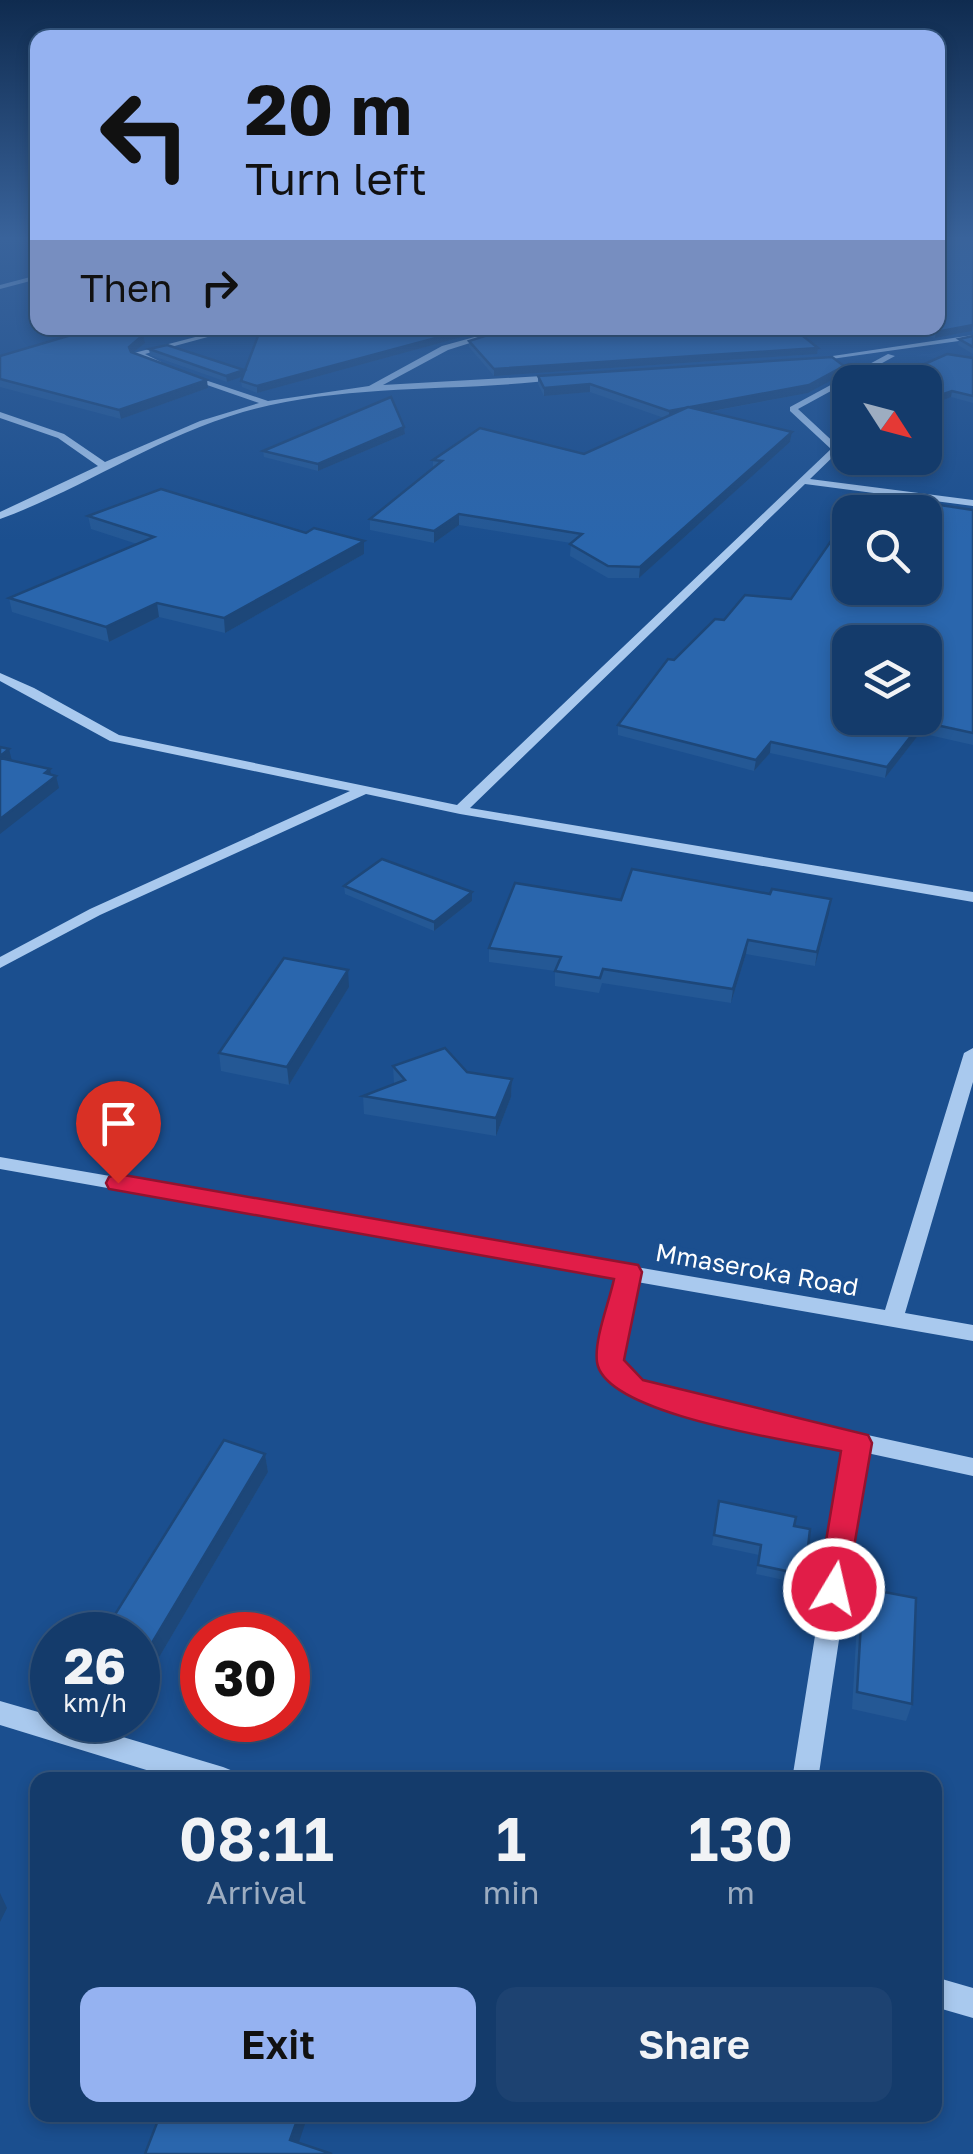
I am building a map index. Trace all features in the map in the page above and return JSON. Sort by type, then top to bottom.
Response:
[{"type":"street","points":[[194,340],[137,355],[267,403]]},
{"type":"street","points":[[368,390],[434,353],[477,340]]},
{"type":"street","points":[[796,361],[904,350],[957,340]]},
{"type":"street","points":[[918,348],[936,352]]},
{"type":"street","points":[[460,810],[836,449],[792,409],[904,350]]},
{"type":"street","points":[[0,516],[222,418],[267,403],[368,390],[582,376]]},
{"type":"street","points":[[0,415],[62,436],[107,468]]},
{"type":"street","points":[[804,480],[973,502]]},
{"type":"street","points":[[0,677],[31,689],[82,725],[115,738],[460,810],[973,897]]},
{"type":"street","points":[[0,963],[95,912],[364,790]]},
{"type":"street","points":[[893,1319],[973,1052]]},
{"type":"street","name":"Mmaseroka Road","points":[[0,1162],[973,1332]]},
{"type":"street","points":[[629,1272],[610,1360],[616,1374],[633,1388],[658,1398],[973,1467]]},
{"type":"street","points":[[805,1772],[857,1443]]},
{"type":"street","points":[[0,1713],[196,1772]]},
{"type":"street","points":[[942,1994],[973,2003]]},
{"type":"building","points":[[56,340],[138,340],[129,347],[131,352],[207,380],[119,410],[0,379],[0,356]]},
{"type":"building","points":[[257,340],[430,340],[257,386],[241,381]]},
{"type":"building","points":[[807,340],[818,348],[494,369],[469,341]]},
{"type":"building","points":[[167,345],[244,370],[226,376],[149,349]]},
{"type":"building","points":[[947,354],[973,358],[973,396],[952,391],[942,395],[942,365],[922,365]]},
{"type":"building","points":[[832,357],[843,365],[832,365],[832,373],[809,385],[669,411],[590,384],[544,388],[538,376]]},
{"type":"building","points":[[391,397],[404,427],[318,464],[263,451]]},
{"type":"building","points":[[688,407],[792,432],[640,567],[608,566],[570,544],[582,534],[459,514],[434,531],[370,519],[442,461],[433,460],[480,428],[584,454]]},
{"type":"building","points":[[161,489],[306,533],[314,528],[364,541],[224,618],[157,603],[106,627],[9,598],[154,537],[88,516]]},
{"type":"building","points":[[942,505],[973,510],[973,733],[942,726],[942,625],[832,625],[832,735],[912,735],[887,767],[771,742],[756,760],[618,725],[668,659],[674,660],[715,619],[724,620],[745,595],[791,599],[832,540],[832,605],[942,605]]},
{"type":"building","points":[[0,758],[50,769],[45,773],[56,776],[0,819]]},
{"type":"building","points":[[382,859],[472,892],[434,922],[344,886]]},
{"type":"building","points":[[632,869],[770,894],[772,889],[831,899],[817,952],[748,940],[733,989],[603,969],[600,978],[555,971],[561,957],[489,948],[515,883],[621,900]]},
{"type":"building","points":[[284,958],[348,970],[287,1067],[219,1053]]},
{"type":"building","points":[[445,1048],[467,1072],[512,1079],[496,1118],[363,1096],[405,1080],[393,1066]]},
{"type":"building","points":[[224,1440],[265,1454],[160,1630],[160,1612],[116,1612]]},
{"type":"building","points":[[719,1501],[796,1517],[794,1526],[810,1529],[805,1575],[758,1565],[761,1545],[714,1535]]},
{"type":"building","points":[[863,1588],[916,1598],[912,1704],[857,1692]]},
{"type":"building","points":[[157,2122],[296,2122],[290,2140],[332,2154],[145,2154]]},
{"type":"route","points":[[118,1183],[629,1272],[610,1360],[616,1374],[633,1388],[658,1398],[857,1443],[834,1589]]}]
